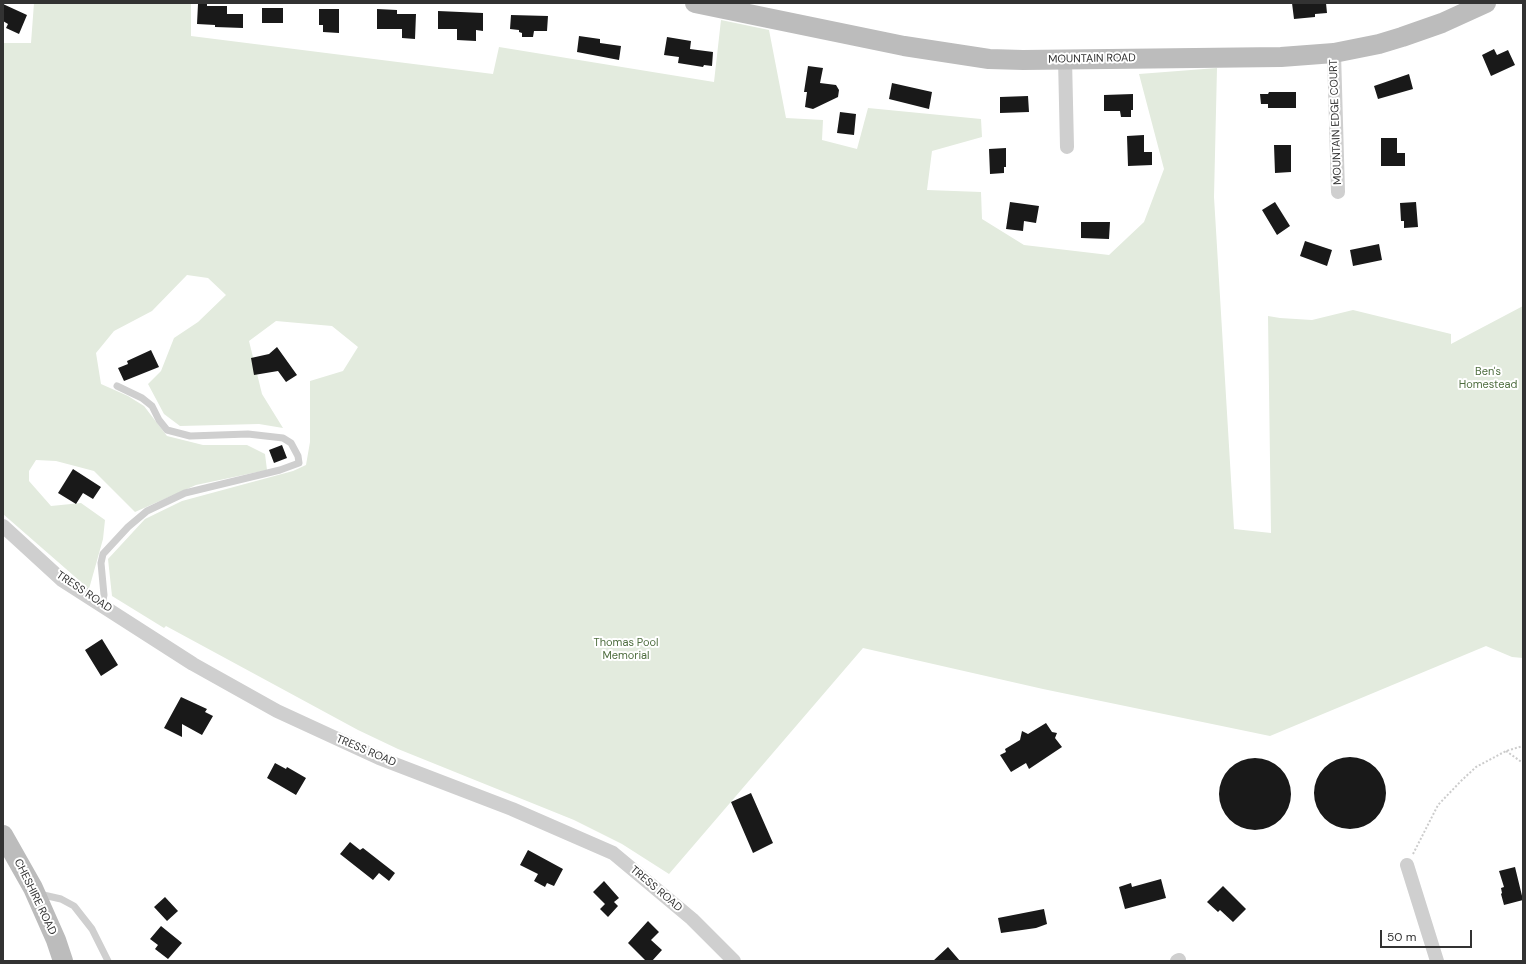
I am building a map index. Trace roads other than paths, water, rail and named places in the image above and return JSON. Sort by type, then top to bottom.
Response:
[{"type":"main road","name":"MOUNTAIN ROAD","points":[[696,3],[938,52],[989,58],[1066,60],[1280,57],[1334,53],[1379,44],[1402,37],[1442,23],[1486,3]]},
{"type":"main road","name":"CHESHIRE ROAD","points":[[3,835],[35,894],[63,961]]},
{"type":"street","name":"MOUNTAIN EDGE COURT","points":[[1334,53],[1338,192]]},
{"type":"street","points":[[1066,60],[1067,147]]},
{"type":"street","name":"TRESS ROAD","points":[[3,526],[62,580],[193,664],[277,711],[379,758],[512,809],[613,853],[692,919],[734,961]]},
{"type":"street","points":[[1407,865],[1437,961]]},
{"type":"lane","points":[[102,605],[104,595],[101,563],[103,554],[128,527],[147,511],[185,493],[287,468],[299,463],[298,456],[291,443],[283,438],[248,434],[190,436],[168,430],[159,420],[152,406],[142,398],[117,386]]},
{"type":"lane","points":[[35,894],[61,899],[74,906],[92,929],[108,961]]},
{"type":"park label","name":"Ben's Homestead","points":[[1488,378]]},
{"type":"park label","name":"Thomas Pool Memorial","points":[[626,649]]}]
